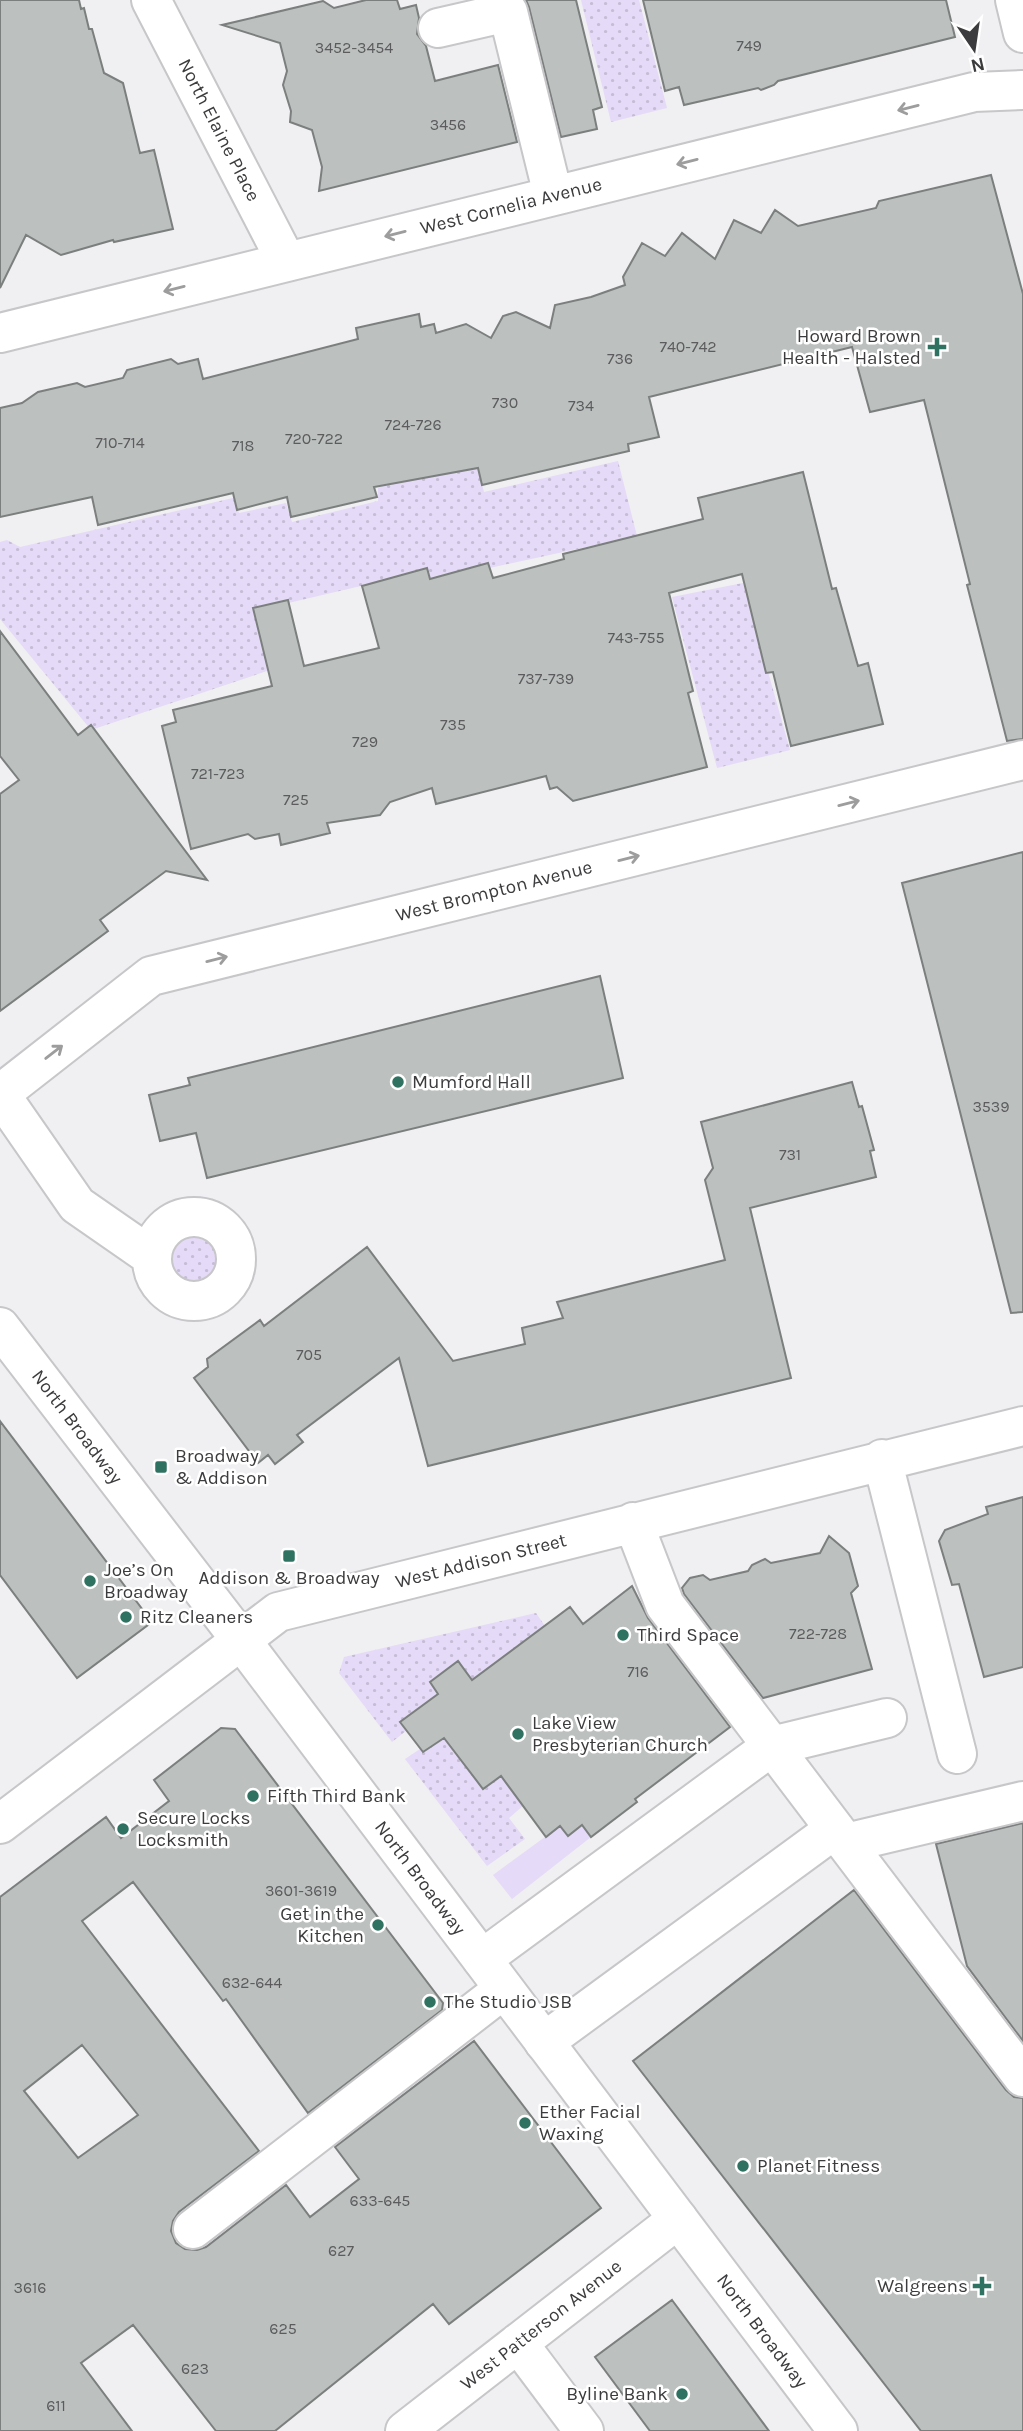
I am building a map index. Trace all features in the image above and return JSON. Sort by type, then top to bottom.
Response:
[{"type":"street","name":"North Elaine Place","points":[[151,0],[286,261]]},
{"type":"street","points":[[1014,0],[1023,33]]},
{"type":"street","points":[[438,28],[508,12],[553,195]]},
{"type":"street","name":"West Cornelia Avenue","points":[[0,332],[974,92],[1023,90]]},
{"type":"street","name":"West Brompton Avenue","points":[[0,1094],[151,976],[1023,760]]},
{"type":"street","points":[[0,1094],[77,1205],[152,1257]]},
{"type":"street","name":"North Broadway","points":[[1,1332],[241,1640],[838,2431]]},
{"type":"street","name":"West Addison Street","points":[[0,1824],[278,1612],[1023,1426]]},
{"type":"street","points":[[882,1460],[957,1754]]},
{"type":"street","points":[[633,1522],[665,1605],[1023,2077]]},
{"type":"street","points":[[482,1959],[772,1746],[887,1718]]},
{"type":"street","points":[[544,2042],[841,1836],[1023,1801]]},
{"type":"street","points":[[193,2229],[504,1989]]},
{"type":"street","name":"West Patterson Avenue","points":[[405,2431],[678,2219]]},
{"type":"street","points":[[518,2343],[584,2431]]},
{"type":"shaded area","points":[[581,0],[639,0],[667,108],[611,122]]},
{"type":"shaded area","points":[[476,460],[484,492],[618,461],[637,536],[429,581],[425,571],[254,611],[270,670],[91,730],[0,619],[0,542],[7,540],[20,547],[233,498],[239,513],[286,503],[292,522],[378,501],[378,488],[392,480]]},
{"type":"shaded area","points":[[743,583],[790,750],[717,768],[672,597]]},
{"type":"shaded area","points":[[196,1228],[213,1233],[221,1241],[226,1258],[221,1275],[213,1283],[196,1288],[179,1283],[171,1275],[166,1258],[171,1241],[179,1233]]},
{"type":"shaded area","points":[[536,1613],[545,1626],[472,1680],[458,1661],[430,1682],[438,1694],[407,1730],[392,1742],[339,1673],[344,1657]]},
{"type":"shaded area","points":[[444,1738],[483,1789],[515,1765],[524,1805],[509,1818],[525,1839],[487,1866],[405,1759],[420,1749],[424,1752]]},
{"type":"shaded area","points":[[582,1825],[591,1837],[512,1899],[493,1875],[560,1826],[568,1836]]},
{"type":"building","points":[[0,0],[79,0],[81,9],[84,8],[89,29],[92,29],[104,73],[123,83],[140,153],[154,150],[173,229],[114,242],[113,240],[61,255],[26,235],[0,288]]},
{"type":"building","points":[[366,0],[397,0],[400,9],[416,5],[419,18],[417,34],[426,46],[435,81],[498,65],[517,142],[319,191],[322,167],[312,130],[290,122],[291,111],[283,85],[287,71],[280,43],[222,25],[323,1],[334,8]]},
{"type":"building","points":[[526,0],[576,0],[602,107],[593,110],[597,129],[561,137]]},
{"type":"building","points":[[643,0],[946,0],[955,37],[778,81],[761,90],[758,88],[684,105],[679,87],[665,91]]},
{"type":"building","points":[[991,175],[1023,294],[1023,739],[1007,741],[924,400],[870,412],[852,347],[649,397],[659,437],[628,444],[629,451],[482,485],[478,468],[374,487],[377,497],[291,517],[287,497],[237,510],[233,493],[98,525],[92,497],[0,517],[0,408],[22,403],[38,392],[77,383],[85,387],[123,378],[127,370],[171,359],[178,364],[198,359],[203,379],[358,339],[356,328],[419,314],[421,327],[434,324],[436,333],[466,324],[491,338],[503,316],[516,312],[550,328],[555,305],[591,297],[625,285],[623,277],[642,243],[665,256],[682,233],[715,259],[734,220],[761,233],[775,210],[798,226],[876,208],[879,201]]},
{"type":"building","points":[[803,472],[832,589],[836,588],[858,666],[868,663],[883,724],[791,746],[773,672],[766,673],[742,574],[669,593],[693,691],[688,693],[707,767],[573,801],[557,787],[550,789],[546,776],[436,804],[432,788],[390,802],[380,815],[327,823],[330,833],[281,845],[279,834],[255,839],[248,834],[191,849],[162,726],[176,722],[173,710],[272,686],[253,608],[288,600],[304,666],[379,648],[362,586],[427,568],[430,579],[488,563],[493,578],[564,559],[563,554],[703,519],[698,498]]},
{"type":"building","points":[[0,631],[78,735],[91,725],[207,880],[166,871],[100,920],[108,931],[0,1011],[0,794],[19,780],[0,756]]},
{"type":"building","points":[[1023,852],[1023,1312],[1011,1313],[902,883]]},
{"type":"building","name":"Mumford Hall","points":[[600,976],[623,1078],[207,1178],[196,1133],[160,1141],[149,1095],[190,1085],[188,1078]]},
{"type":"building","points":[[852,1082],[859,1107],[862,1106],[874,1150],[870,1151],[876,1177],[750,1208],[791,1378],[428,1466],[399,1358],[297,1435],[303,1442],[275,1464],[268,1455],[258,1463],[194,1378],[208,1367],[207,1359],[260,1320],[264,1326],[367,1247],[453,1361],[525,1344],[522,1328],[563,1318],[557,1302],[725,1260],[705,1180],[713,1168],[701,1122]]},
{"type":"building","points":[[0,1421],[152,1622],[77,1678],[0,1575]]},
{"type":"building","points":[[1023,1497],[1023,1667],[984,1677],[959,1584],[952,1585],[939,1541],[945,1530],[988,1514],[986,1507]]},
{"type":"building","points":[[829,1536],[849,1553],[858,1586],[851,1593],[872,1669],[763,1698],[682,1588],[690,1578],[703,1575],[710,1580],[748,1571],[752,1565],[765,1559],[771,1563],[820,1553]]},
{"type":"building","name":"Lake View Presbyterian Church","points":[[632,1586],[648,1618],[730,1727],[635,1799],[637,1802],[591,1837],[582,1825],[568,1836],[560,1826],[546,1837],[501,1776],[483,1789],[444,1738],[423,1752],[400,1722],[438,1694],[430,1682],[458,1661],[472,1680],[570,1607],[583,1624]]},
{"type":"building","points":[[221,1728],[235,1729],[443,2003],[442,2010],[308,2113],[226,1999],[223,2001],[133,1882],[82,1921],[259,2151],[179,2212],[171,2231],[176,2243],[185,2249],[197,2250],[206,2247],[286,2185],[310,2217],[359,2179],[335,2147],[474,2041],[601,2208],[449,2324],[433,2304],[275,2431],[216,2431],[133,2325],[81,2363],[132,2431],[0,2431],[0,1897],[106,1817],[121,1838],[169,1801],[154,1780]],"holes":[[[82,2045],[138,2115],[78,2158],[24,2091]]]},
{"type":"building","points":[[1023,1823],[1023,2041],[967,1966],[936,1844]]},
{"type":"building","points":[[854,1890],[1006,2090],[1014,2097],[1023,2098],[1023,2431],[921,2431],[633,2061]]},
{"type":"building","name":"Byline Bank","points":[[672,2300],[769,2431],[650,2431],[595,2357]]},
{"type":"place","name":"Howard Brown Health - Halsted","points":[[937,347]]},
{"type":"place","name":"Mumford Hall","points":[[398,1082]]},
{"type":"place","name":"Broadway & Addison","points":[[161,1467]]},
{"type":"place","name":"Addison & Broadway","points":[[289,1556]]},
{"type":"place","name":"Joe’s On Broadway","points":[[90,1581]]},
{"type":"place","name":"Ritz Cleaners","points":[[126,1617]]},
{"type":"place","name":"Third Space","points":[[623,1635]]},
{"type":"place","name":"Lake View Presbyterian Church","points":[[518,1734]]},
{"type":"place","name":"Fifth Third Bank","points":[[253,1796]]},
{"type":"place","name":"Secure Locks Locksmith","points":[[123,1829]]},
{"type":"place","name":"Get in the Kitchen","points":[[378,1925]]},
{"type":"place","name":"The Studio JSB","points":[[430,2002]]},
{"type":"place","name":"Ether Facial Waxing","points":[[525,2123]]},
{"type":"place","name":"Planet Fitness","points":[[743,2166]]},
{"type":"place","name":"Walgreens","points":[[982,2286]]},
{"type":"place","name":"Byline Bank","points":[[682,2394]]}]
